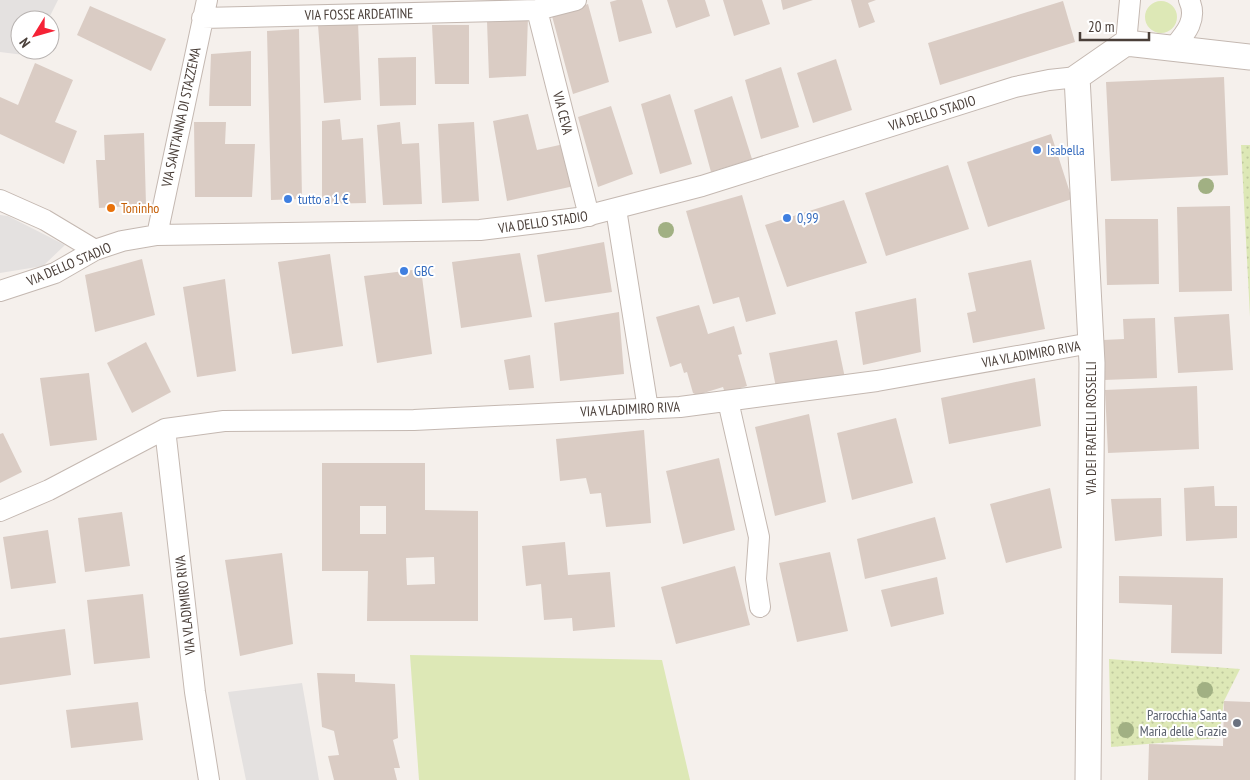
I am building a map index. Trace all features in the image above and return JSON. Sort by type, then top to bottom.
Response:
[{"type":"street","name":"VIA FOSSE ARDEATINE","points":[[204,9],[537,10],[576,0]]},
{"type":"street","points":[[1126,43],[1130,0]]},
{"type":"street","points":[[1174,47],[1184,36],[1191,22],[1192,11],[1189,0]]},
{"type":"street","name":"VIA SANT'ANNA DI STAZZEMA","points":[[157,235],[204,9]]},
{"type":"street","name":"VIA CEVA","points":[[537,10],[589,216]]},
{"type":"street","points":[[1077,77],[1126,43],[1250,57]]},
{"type":"street","name":"VIA DELLO STADIO","points":[[0,291],[55,273],[95,250],[122,241],[157,235],[480,230],[589,216],[702,186],[1015,87],[1077,77]]},
{"type":"street","name":"VIA DEI FRATELLI ROSSELLI","points":[[1077,77],[1091,343],[1088,780]]},
{"type":"street","points":[[0,200],[45,220],[95,250]]},
{"type":"street","points":[[616,209],[648,409]]},
{"type":"street","name":"VIA VLADIMIRO RIVA","points":[[0,511],[49,490],[165,428],[224,421],[414,420],[648,409],[728,401],[885,380],[1091,343]]},
{"type":"street","points":[[728,401],[759,537],[756,580],[760,607]]},
{"type":"street","name":"VIA VLADIMIRO RIVA","points":[[165,428],[193,672],[209,780]]},
{"type":"green space","points":[[1161,1],[1167,2],[1172,6],[1176,11],[1176,23],[1172,28],[1167,32],[1161,33],[1155,32],[1150,28],[1146,23],[1145,17],[1146,11],[1150,6],[1155,2]]},
{"type":"green space","points":[[1241,145],[1250,145],[1250,317]]},
{"type":"green space","points":[[410,655],[662,660],[690,780],[419,780]]},
{"type":"green space","points":[[1109,659],[1240,669],[1224,701],[1219,738],[1111,747]]},
{"type":"shaded area","points":[[0,0],[58,0],[53,10],[10,10],[10,53],[0,52]]},
{"type":"shaded area","points":[[0,215],[8,216],[65,245],[43,266],[0,273]]},
{"type":"shaded area","points":[[302,683],[319,780],[246,780],[228,692]]},
{"type":"building","points":[[617,0],[642,0],[652,33],[619,42],[610,2]]},
{"type":"building","points":[[667,0],[705,0],[710,16],[676,28]]},
{"type":"building","points":[[723,0],[762,0],[770,24],[734,36]]},
{"type":"building","points":[[781,0],[813,0],[783,10]]},
{"type":"building","points":[[851,0],[876,0],[868,3],[875,22],[859,28]]},
{"type":"building","points":[[1063,1],[1075,42],[940,85],[928,43]]},
{"type":"building","points":[[588,4],[609,82],[573,94],[552,16]]},
{"type":"building","points":[[90,6],[166,39],[151,71],[77,35]]},
{"type":"building","points":[[528,17],[526,76],[489,78],[487,21]]},
{"type":"building","points":[[358,22],[361,100],[324,103],[318,25]]},
{"type":"building","points":[[432,25],[469,25],[469,84],[435,84]]},
{"type":"building","points":[[299,29],[302,199],[271,200],[267,31]]},
{"type":"building","points":[[251,51],[251,106],[209,106],[211,54]]},
{"type":"building","points":[[416,57],[416,105],[380,106],[378,58]]},
{"type":"building","points":[[836,59],[852,110],[813,123],[797,73]]},
{"type":"building","points":[[35,63],[73,80],[55,122],[77,131],[64,164],[0,134],[0,97],[18,105]]},
{"type":"building","points":[[781,67],[799,127],[761,139],[745,80]]},
{"type":"building","points":[[1224,77],[1228,175],[1111,181],[1106,82]]},
{"type":"building","points":[[670,94],[692,164],[660,174],[641,104]]},
{"type":"building","points":[[732,96],[752,159],[711,172],[694,110]]},
{"type":"building","points":[[611,106],[633,174],[598,187],[578,117]]},
{"type":"building","points":[[528,114],[537,150],[564,144],[574,186],[507,201],[493,121]]},
{"type":"building","points":[[340,119],[342,140],[363,138],[366,203],[322,204],[322,121]]},
{"type":"building","points":[[194,122],[226,122],[225,144],[255,144],[252,197],[195,197]]},
{"type":"building","points":[[400,122],[402,144],[419,143],[422,204],[383,205],[377,125]]},
{"type":"building","points":[[474,122],[479,201],[442,203],[438,124]]},
{"type":"building","points":[[144,133],[146,205],[99,208],[96,160],[105,160],[104,135]]},
{"type":"building","points":[[1051,134],[1072,199],[988,227],[967,162]]},
{"type":"building","points":[[948,165],[969,229],[886,256],[865,193]]},
{"type":"building","points":[[742,195],[776,314],[746,322],[739,297],[713,304],[686,211]]},
{"type":"building","points":[[844,200],[867,263],[787,287],[765,225]]},
{"type":"building","points":[[1230,206],[1232,291],[1179,292],[1177,207]]},
{"type":"building","points":[[1105,219],[1158,219],[1159,284],[1107,285]]},
{"type":"building","points":[[604,242],[612,292],[545,302],[537,255]]},
{"type":"building","points":[[520,253],[532,317],[461,328],[452,262]]},
{"type":"building","points":[[330,254],[343,346],[292,354],[278,262]]},
{"type":"building","points":[[142,259],[155,315],[95,332],[85,275]]},
{"type":"building","points":[[1031,260],[1045,329],[973,343],[967,313],[976,311],[968,273]]},
{"type":"building","points":[[421,269],[432,354],[377,363],[364,276]]},
{"type":"building","points":[[225,279],[236,371],[197,377],[183,287]]},
{"type":"building","points":[[916,298],[921,352],[863,365],[855,312]]},
{"type":"building","points":[[699,305],[708,334],[734,326],[742,354],[738,355],[747,386],[725,393],[723,387],[697,395],[693,393],[687,372],[684,373],[681,363],[670,367],[656,317]]},
{"type":"building","points":[[619,312],[624,374],[560,381],[554,323]]},
{"type":"building","points":[[1229,314],[1233,370],[1178,373],[1174,317]]},
{"type":"building","points":[[1155,318],[1157,378],[1104,380],[1103,340],[1124,339],[1123,319]]},
{"type":"building","points":[[837,340],[845,378],[777,392],[769,353]]},
{"type":"building","points":[[146,342],[171,392],[132,413],[107,363]]},
{"type":"building","points":[[530,355],[534,388],[509,390],[504,360]]},
{"type":"building","points":[[89,373],[97,440],[50,446],[40,378]]},
{"type":"building","points":[[1035,378],[1041,426],[949,444],[941,398]]},
{"type":"building","points":[[1197,386],[1199,449],[1108,453],[1105,390]]},
{"type":"building","points":[[809,414],[826,502],[775,516],[755,427]]},
{"type":"building","points":[[896,418],[913,483],[852,500],[837,433]]},
{"type":"building","points":[[644,430],[651,523],[606,527],[601,493],[590,494],[586,478],[560,481],[556,439]]},
{"type":"building","points":[[3,433],[22,472],[0,483],[0,434]]},
{"type":"building","points":[[719,458],[735,530],[683,544],[666,471]]},
{"type":"building","points":[[322,463],[425,463],[425,510],[478,511],[478,621],[367,621],[368,571],[322,571]],"holes":[[[360,506],[386,506],[386,534],[360,534]],[[434,557],[435,584],[407,585],[406,558]]]},
{"type":"building","points":[[1214,486],[1215,506],[1237,506],[1237,538],[1186,541],[1184,488]]},
{"type":"building","points":[[1050,488],[1062,548],[1006,563],[990,504]]},
{"type":"building","points":[[1161,498],[1162,536],[1115,541],[1111,499]]},
{"type":"building","points":[[122,512],[130,566],[85,572],[78,518]]},
{"type":"building","points":[[935,517],[946,559],[865,579],[857,539]]},
{"type":"building","points":[[48,530],[56,583],[11,589],[3,537]]},
{"type":"building","points":[[565,542],[568,575],[610,572],[615,627],[573,631],[572,618],[544,620],[541,584],[526,586],[522,546]]},
{"type":"building","points":[[830,552],[848,631],[797,642],[779,563]]},
{"type":"building","points":[[282,553],[293,644],[240,656],[225,560]]},
{"type":"building","points":[[735,566],[750,625],[676,644],[661,587]]},
{"type":"building","points":[[1119,576],[1223,578],[1222,654],[1171,653],[1172,605],[1119,603]]},
{"type":"building","points":[[937,577],[944,614],[891,627],[881,590]]},
{"type":"building","points":[[143,594],[150,658],[94,664],[87,600]]},
{"type":"building","points":[[65,629],[71,675],[0,685],[0,638]]},
{"type":"building","points":[[317,673],[355,674],[355,682],[395,684],[398,738],[393,740],[400,768],[394,768],[397,780],[334,780],[328,756],[339,755],[334,731],[322,727]]},
{"type":"building","name":"Parrocchia Santa Maria delle Grazie","points":[[1224,701],[1250,702],[1250,780],[1148,780],[1149,744],[1223,746]]},
{"type":"building","points":[[138,702],[143,740],[71,748],[66,710]]},
{"type":"place","name":"Isabella","points":[[1037,150]]},
{"type":"place","name":"tutto a 1 €","points":[[288,199]]},
{"type":"place","name":"Toninho","points":[[111,208]]},
{"type":"place","name":"0,99","points":[[787,218]]},
{"type":"place","name":"GBC","points":[[404,271]]},
{"type":"place","name":"Parrocchia Santa Maria delle Grazie","points":[[1237,723]]}]
